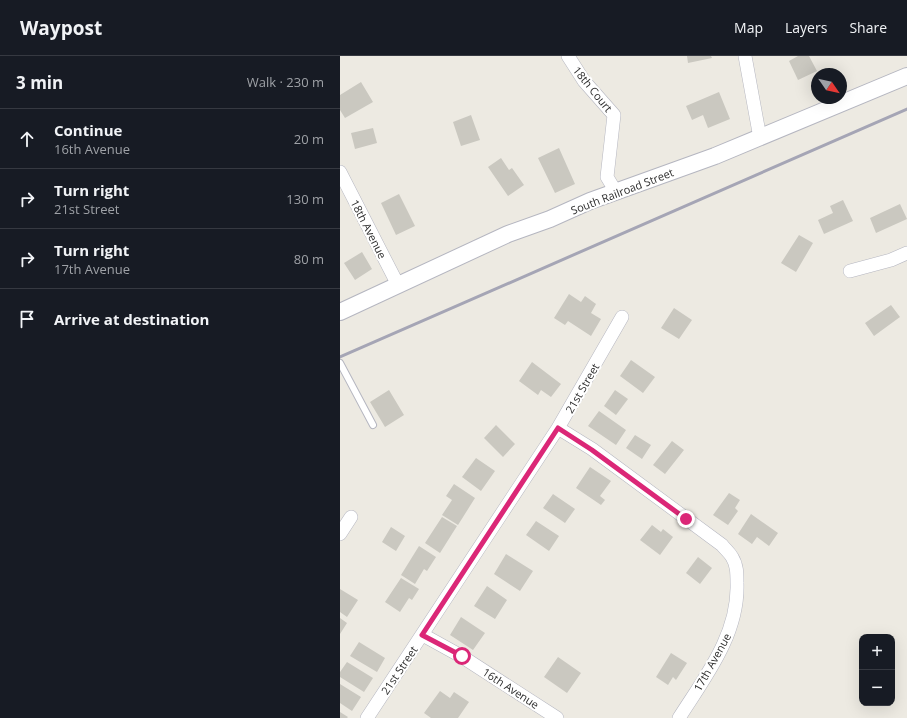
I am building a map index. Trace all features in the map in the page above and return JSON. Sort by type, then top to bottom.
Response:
[{"type":"street","name":"18th Court","points":[[568,56],[584,81],[614,115],[606,177],[616,192]]},
{"type":"street","points":[[745,56],[760,138]]},
{"type":"street","name":"South Railroad Street","points":[[340,312],[508,234],[550,219],[590,201],[715,156],[907,76]]},
{"type":"street","name":"18th Avenue","points":[[340,172],[398,285]]},
{"type":"street","points":[[850,271],[891,260],[907,253]]},
{"type":"street","name":"21st Street","points":[[367,718],[558,428],[622,317]]},
{"type":"street","name":"17th Avenue","points":[[558,428],[598,454],[722,545],[731,556],[737,569],[738,597],[732,625],[713,664],[679,718]]},
{"type":"street","points":[[340,534],[351,517]]},
{"type":"street","name":"16th Avenue","points":[[422,635],[462,656],[557,718]]},
{"type":"lane","points":[[340,362],[374,425]]},
{"type":"building","points":[[687,56],[711,56],[712,58],[688,63]]},
{"type":"building","points":[[798,56],[809,56],[815,68],[811,68],[811,74],[798,80],[789,61]]},
{"type":"building","points":[[361,82],[373,102],[345,118],[340,110],[340,95]]},
{"type":"building","points":[[719,92],[730,119],[708,128],[703,115],[692,120],[686,106]]},
{"type":"building","points":[[471,115],[480,140],[461,146],[453,122]]},
{"type":"building","points":[[373,128],[377,143],[355,149],[351,133]]},
{"type":"building","points":[[559,148],[575,184],[555,193],[538,158]]},
{"type":"building","points":[[501,158],[509,170],[512,168],[524,185],[508,196],[488,167]]},
{"type":"building","points":[[399,194],[415,226],[396,235],[381,203]]},
{"type":"building","points":[[843,200],[853,221],[824,234],[818,220],[833,213],[830,206]]},
{"type":"building","points":[[900,204],[907,219],[876,233],[870,218]]},
{"type":"building","points":[[799,235],[813,243],[796,272],[781,263]]},
{"type":"building","points":[[362,252],[372,269],[355,280],[344,263]]},
{"type":"building","points":[[569,294],[581,302],[585,296],[596,304],[591,313],[601,319],[591,336],[568,321],[565,325],[554,318]]},
{"type":"building","points":[[891,305],[900,317],[874,336],[865,323]]},
{"type":"building","points":[[674,308],[692,320],[679,339],[661,328]]},
{"type":"building","points":[[631,360],[655,377],[643,393],[620,376]]},
{"type":"building","points":[[532,362],[561,384],[551,397],[541,390],[538,395],[519,381]]},
{"type":"building","points":[[389,390],[404,415],[385,427],[370,402]]},
{"type":"building","points":[[615,390],[628,399],[616,415],[604,406]]},
{"type":"building","points":[[599,411],[626,430],[616,445],[588,426]]},
{"type":"building","points":[[496,425],[515,444],[503,457],[484,438]]},
{"type":"building","points":[[635,435],[651,445],[642,459],[626,448]]},
{"type":"building","points":[[672,441],[684,450],[665,474],[653,465]]},
{"type":"building","points":[[476,458],[495,471],[481,491],[462,477]]},
{"type":"building","points":[[590,467],[611,481],[600,496],[605,500],[601,505],[576,488]]},
{"type":"building","points":[[454,484],[475,498],[458,525],[442,515],[452,500],[446,496]]},
{"type":"building","points":[[729,493],[740,500],[735,508],[738,511],[728,525],[713,515]]},
{"type":"building","points":[[553,494],[575,509],[565,523],[543,508]]},
{"type":"building","points":[[751,514],[778,533],[769,546],[757,537],[752,544],[738,534]]},
{"type":"building","points":[[442,517],[457,526],[440,553],[425,543]]},
{"type":"building","points":[[536,521],[559,536],[549,551],[526,535]]},
{"type":"building","points":[[652,525],[661,532],[663,529],[673,537],[660,555],[640,540]]},
{"type":"building","points":[[391,527],[405,536],[396,551],[382,542]]},
{"type":"building","points":[[419,546],[436,557],[427,571],[424,569],[415,584],[401,575]]},
{"type":"building","points":[[506,554],[533,571],[520,591],[494,574]]},
{"type":"building","points":[[698,557],[712,568],[700,584],[686,573]]},
{"type":"building","points":[[401,578],[419,589],[412,600],[409,598],[400,612],[385,602]]},
{"type":"building","points":[[487,586],[507,600],[495,619],[474,606]]},
{"type":"building","points":[[340,589],[358,600],[347,617],[340,612]]},
{"type":"building","points":[[461,617],[485,633],[473,650],[450,635]]},
{"type":"building","points":[[340,618],[347,623],[340,634]]},
{"type":"building","points":[[359,642],[385,658],[377,672],[350,656]]},
{"type":"building","points":[[671,653],[687,663],[676,680],[673,677],[668,685],[656,677]]},
{"type":"building","points":[[558,657],[581,673],[567,693],[544,677]]},
{"type":"building","points":[[347,662],[373,678],[364,692],[340,677],[340,672]]},
{"type":"building","points":[[340,684],[361,697],[352,711],[340,703]]},
{"type":"building","points":[[440,691],[450,698],[454,692],[469,702],[458,718],[431,718],[424,713]]},
{"type":"building","points":[[340,712],[348,717],[340,718]]},
{"type":"railway","points":[[340,357],[907,109]]},
{"type":"route","points":[[462,656],[422,635],[514,498],[558,428],[592,450],[686,519]]}]
